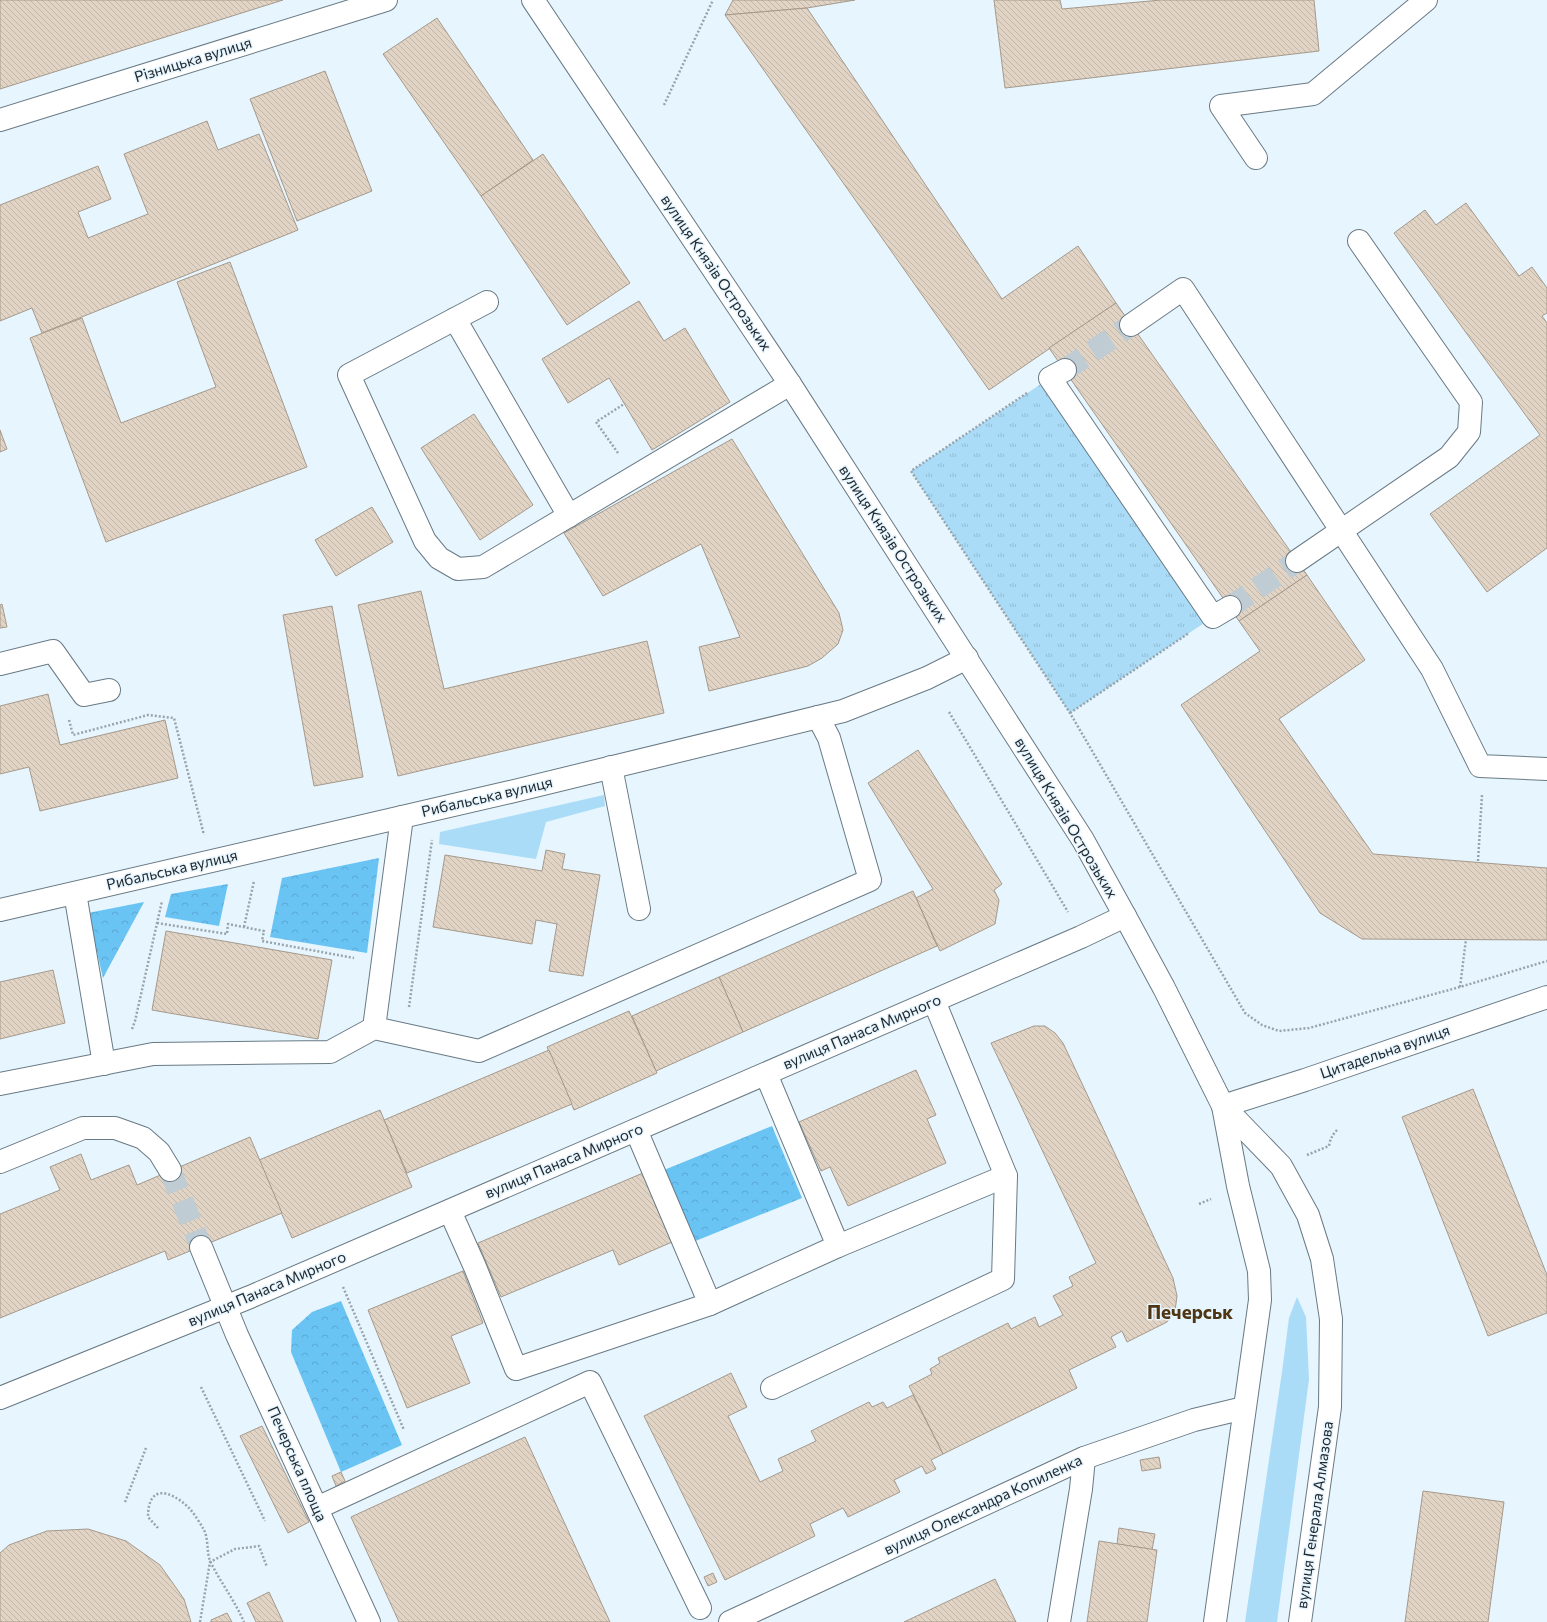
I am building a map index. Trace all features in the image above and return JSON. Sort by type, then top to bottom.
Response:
[{"type":"street","name":"Різницька вулиця","points":[[0,120],[386,0]]},
{"type":"street","name":"вулиця Князів Острозьких","points":[[533,0],[790,384],[1083,840],[1167,995],[1223,1106],[1238,1186],[1259,1272],[1260,1300],[1244,1408]]},
{"type":"street","points":[[1256,158],[1221,106],[1313,94],[1426,0]]},
{"type":"street","points":[[1297,561],[1449,457],[1469,432],[1471,402],[1359,241]]},
{"type":"street","points":[[1131,325],[1183,289],[1432,668],[1480,766],[1547,769]]},
{"type":"street","points":[[487,302],[349,375],[425,541],[439,558],[458,569],[483,567],[790,384]]},
{"type":"street","points":[[455,319],[569,516]]},
{"type":"street","points":[[1058,374],[1222,612]]},
{"type":"street","points":[[0,664],[53,651],[84,695],[109,690]]},
{"type":"street","name":"Рибальська вулиця","points":[[0,910],[402,817],[843,711],[927,678],[967,658]]},
{"type":"street","points":[[0,1084],[153,1054],[330,1052],[374,1028],[479,1051],[870,880],[829,738],[818,717]]},
{"type":"street","points":[[612,767],[638,909]]},
{"type":"street","points":[[374,1028],[402,817]]},
{"type":"street","points":[[75,893],[110,1063]]},
{"type":"street","name":"вулиця Панаса Мирного","points":[[0,1398],[225,1307],[450,1211],[1081,938],[1125,916]]},
{"type":"street","name":"Цитадельна вулиця","points":[[1223,1106],[1305,1080],[1547,997]]},
{"type":"street","points":[[772,1388],[1003,1279],[1006,1176],[934,1001]]},
{"type":"street","points":[[766,1074],[838,1246]]},
{"type":"street","name":"вулиця Князів Острозьких","points":[[1223,1106],[1281,1166],[1308,1215],[1322,1259],[1331,1319],[1330,1407]]},
{"type":"street","points":[[0,1162],[83,1128],[115,1128],[143,1138],[159,1152],[170,1170]]},
{"type":"street","points":[[636,1130],[710,1304]]},
{"type":"street","points":[[450,1211],[475,1267],[516,1369],[710,1304],[838,1246],[1006,1176]]},
{"type":"street","name":"Печерська площа","points":[[201,1247],[225,1307],[369,1622]]},
{"type":"street","points":[[317,1508],[590,1382],[700,1608]]},
{"type":"street","name":"вулиця Генерала Алмазова","points":[[1300,1622],[1330,1407]]},
{"type":"street","points":[[1215,1622],[1244,1408]]},
{"type":"street","name":"вулиця Олександра Копиленка","points":[[730,1622],[1084,1458],[1194,1420],[1244,1408]]},
{"type":"street","points":[[1058,1620],[1081,1489],[1084,1458]]},
{"type":"path","points":[[664,104],[713,0]]},
{"type":"path","points":[[1058,374],[911,471],[1070,713],[1245,1013],[1262,1025],[1279,1031],[1309,1028],[1460,987],[1547,961]]},
{"type":"path","points":[[624,404],[596,422],[634,477]]},
{"type":"path","points":[[1070,713],[1222,612]]},
{"type":"path","points":[[949,712],[1044,870],[1081,938]]},
{"type":"path","points":[[69,720],[73,735],[148,715],[174,718],[205,839]]},
{"type":"path","points":[[1478,862],[1484,767]]},
{"type":"path","points":[[406,1035],[433,833]]},
{"type":"path","points":[[244,927],[254,880]]},
{"type":"path","points":[[110,1063],[135,1021],[163,897]]},
{"type":"path","points":[[157,923],[227,934],[228,924],[264,931],[262,941],[382,963]]},
{"type":"path","points":[[1460,987],[1466,939]]},
{"type":"path","points":[[1329,1146],[1330,1140],[1338,1129]]},
{"type":"path","points":[[341,1283],[404,1430]]},
{"type":"path","points":[[201,1387],[265,1521]]},
{"type":"path","points":[[125,1502],[146,1448]]},
{"type":"path","points":[[158,1528],[148,1517],[148,1505],[151,1498],[157,1494],[169,1494],[188,1508],[205,1532],[210,1562],[200,1622]]},
{"type":"path","points":[[210,1562],[235,1549],[259,1546],[267,1567]]},
{"type":"path","points":[[210,1562],[244,1622]]},
{"type":"green space","points":[[1050,378],[1213,617],[1070,713],[911,471]]},
{"type":"green space","points":[[604,795],[605,806],[546,822],[536,859],[439,844],[440,832]]},
{"type":"green space","points":[[379,858],[367,953],[270,937],[282,878]]},
{"type":"green space","points":[[228,884],[219,926],[165,917],[171,894]]},
{"type":"green space","points":[[144,902],[103,978],[88,913]]},
{"type":"green space","points":[[772,1126],[802,1198],[693,1242],[664,1170]]},
{"type":"green space","points":[[1297,1297],[1306,1317],[1309,1379],[1277,1622],[1245,1622],[1289,1318]]},
{"type":"green space","points":[[341,1301],[402,1445],[341,1472],[291,1352],[292,1330],[312,1312]]},
{"type":"building","points":[[0,0],[283,0],[0,89]]},
{"type":"building","points":[[733,0],[855,0],[807,8],[725,15]]},
{"type":"building","points":[[994,0],[1060,0],[1062,9],[1161,0],[1314,0],[1319,51],[1005,88]]},
{"type":"building","points":[[807,8],[1002,299],[1078,246],[1116,303],[989,390],[725,15]]},
{"type":"building","points":[[437,18],[533,160],[481,196],[383,54]]},
{"type":"building","points":[[325,71],[372,191],[297,221],[250,99]]},
{"type":"building","points":[[207,121],[218,150],[259,134],[298,230],[42,333],[32,308],[0,321],[0,205],[98,166],[111,199],[78,212],[88,238],[148,214],[124,154]]},
{"type":"building","points":[[543,154],[630,283],[567,325],[481,196]]},
{"type":"building","points":[[1466,203],[1519,276],[1532,267],[1547,288],[1547,313],[1542,316],[1547,323],[1547,548],[1487,592],[1430,514],[1540,435],[1394,233],[1425,210],[1436,225]]},
{"type":"building","points":[[230,262],[307,467],[106,542],[30,338],[82,318],[121,423],[216,387],[177,282]]},
{"type":"building","points":[[639,301],[664,341],[685,328],[730,402],[652,450],[609,378],[568,403],[542,359]]},
{"type":"building","points":[[1116,303],[1307,575],[1239,621],[1049,348]]},
{"type":"building","points":[[474,414],[533,505],[480,540],[421,448]]},
{"type":"building","points":[[0,430],[7,449],[0,452]]},
{"type":"building","points":[[732,439],[839,613],[843,630],[838,644],[822,658],[808,666],[709,691],[699,647],[740,637],[701,544],[603,596],[564,533]]},
{"type":"building","points":[[372,507],[393,542],[336,576],[315,540]]},
{"type":"building","points":[[1307,575],[1365,660],[1279,719],[1373,854],[1547,868],[1547,940],[1362,939],[1320,913],[1181,705],[1260,651],[1239,621]]},
{"type":"building","points":[[421,591],[444,689],[647,641],[664,713],[398,776],[358,605]]},
{"type":"building","points":[[2,604],[7,627],[0,628],[0,605]]},
{"type":"building","points":[[332,606],[363,777],[314,786],[283,615]]},
{"type":"building","points":[[48,694],[60,745],[165,720],[178,778],[40,811],[29,767],[0,774],[0,706]]},
{"type":"building","points":[[918,750],[1002,884],[994,890],[999,900],[995,924],[940,951],[916,898],[933,889],[868,783]]},
{"type":"building","points":[[546,850],[565,854],[562,869],[600,875],[583,976],[549,971],[557,924],[536,920],[532,944],[433,927],[445,855],[542,871]]},
{"type":"building","points":[[913,891],[937,946],[743,1032],[719,977]]},
{"type":"building","points":[[166,931],[332,960],[318,1039],[152,1010]]},
{"type":"building","points":[[53,970],[65,1023],[0,1039],[0,982]]},
{"type":"building","points":[[719,977],[743,1032],[656,1071],[632,1016]]},
{"type":"building","points":[[629,1011],[657,1073],[574,1110],[547,1047]]},
{"type":"building","points":[[1034,1026],[1045,1026],[1055,1033],[1063,1043],[1173,1278],[1177,1296],[1175,1311],[1167,1322],[1127,1342],[1122,1331],[1111,1337],[1116,1347],[1069,1370],[1077,1388],[943,1454],[909,1386],[932,1374],[930,1369],[940,1363],[938,1358],[1008,1323],[1011,1329],[1035,1317],[1039,1327],[1063,1315],[1053,1296],[1073,1286],[1069,1277],[1096,1263],[991,1043]]},
{"type":"building","points":[[549,1050],[572,1104],[407,1173],[384,1120]]},
{"type":"building","points":[[916,1070],[936,1115],[927,1119],[946,1163],[848,1206],[830,1167],[821,1171],[799,1122]]},
{"type":"building","points":[[1473,1089],[1547,1275],[1547,1313],[1488,1336],[1402,1117]]},
{"type":"building","points":[[380,1110],[412,1187],[292,1238],[259,1160]]},
{"type":"building","points":[[250,1137],[282,1213],[168,1260],[165,1251],[0,1318],[0,1214],[60,1190],[50,1167],[81,1154],[91,1180],[129,1165],[137,1185]]},
{"type":"building","points":[[643,1173],[672,1242],[619,1265],[613,1250],[501,1297],[478,1243]]},
{"type":"building","points":[[463,1271],[483,1323],[451,1336],[470,1383],[407,1408],[368,1310]]},
{"type":"building","points":[[731,1373],[747,1407],[728,1416],[760,1482],[783,1471],[778,1459],[816,1441],[811,1431],[869,1402],[872,1407],[883,1402],[887,1408],[913,1395],[943,1454],[931,1460],[936,1469],[926,1474],[922,1466],[894,1480],[900,1492],[848,1517],[843,1508],[810,1524],[815,1536],[725,1580],[644,1416]]},
{"type":"building","points":[[262,1426],[309,1522],[288,1533],[240,1436]]},
{"type":"building","points":[[525,1437],[610,1622],[399,1622],[351,1517]]},
{"type":"building","points":[[1159,1457],[1161,1468],[1142,1471],[1140,1460]]},
{"type":"building","points":[[341,1472],[345,1481],[336,1486],[332,1476]]},
{"type":"building","points":[[1423,1491],[1504,1502],[1488,1622],[1405,1622]]},
{"type":"building","points":[[1119,1528],[1155,1534],[1152,1550],[1117,1544]]},
{"type":"building","points":[[88,1529],[126,1541],[160,1565],[184,1599],[191,1622],[0,1622],[0,1553],[9,1545],[47,1531]]},
{"type":"building","points":[[1099,1541],[1157,1550],[1147,1622],[1087,1622]]},
{"type":"building","points":[[713,1573],[717,1582],[708,1586],[704,1577]]},
{"type":"building","points":[[995,1579],[1016,1622],[904,1622]]},
{"type":"building","points":[[269,1592],[283,1622],[256,1622],[247,1603]]},
{"type":"building","points":[[227,1613],[232,1622],[211,1622],[211,1620]]},
{"type":"tunnel","points":[[1065,370],[1131,325]]},
{"type":"tunnel","points":[[1230,607],[1297,561]]},
{"type":"tunnel","points":[[170,1170],[201,1247]]},
{"type":"district","name":"Печерськ","points":[[1190,1312]]}]
